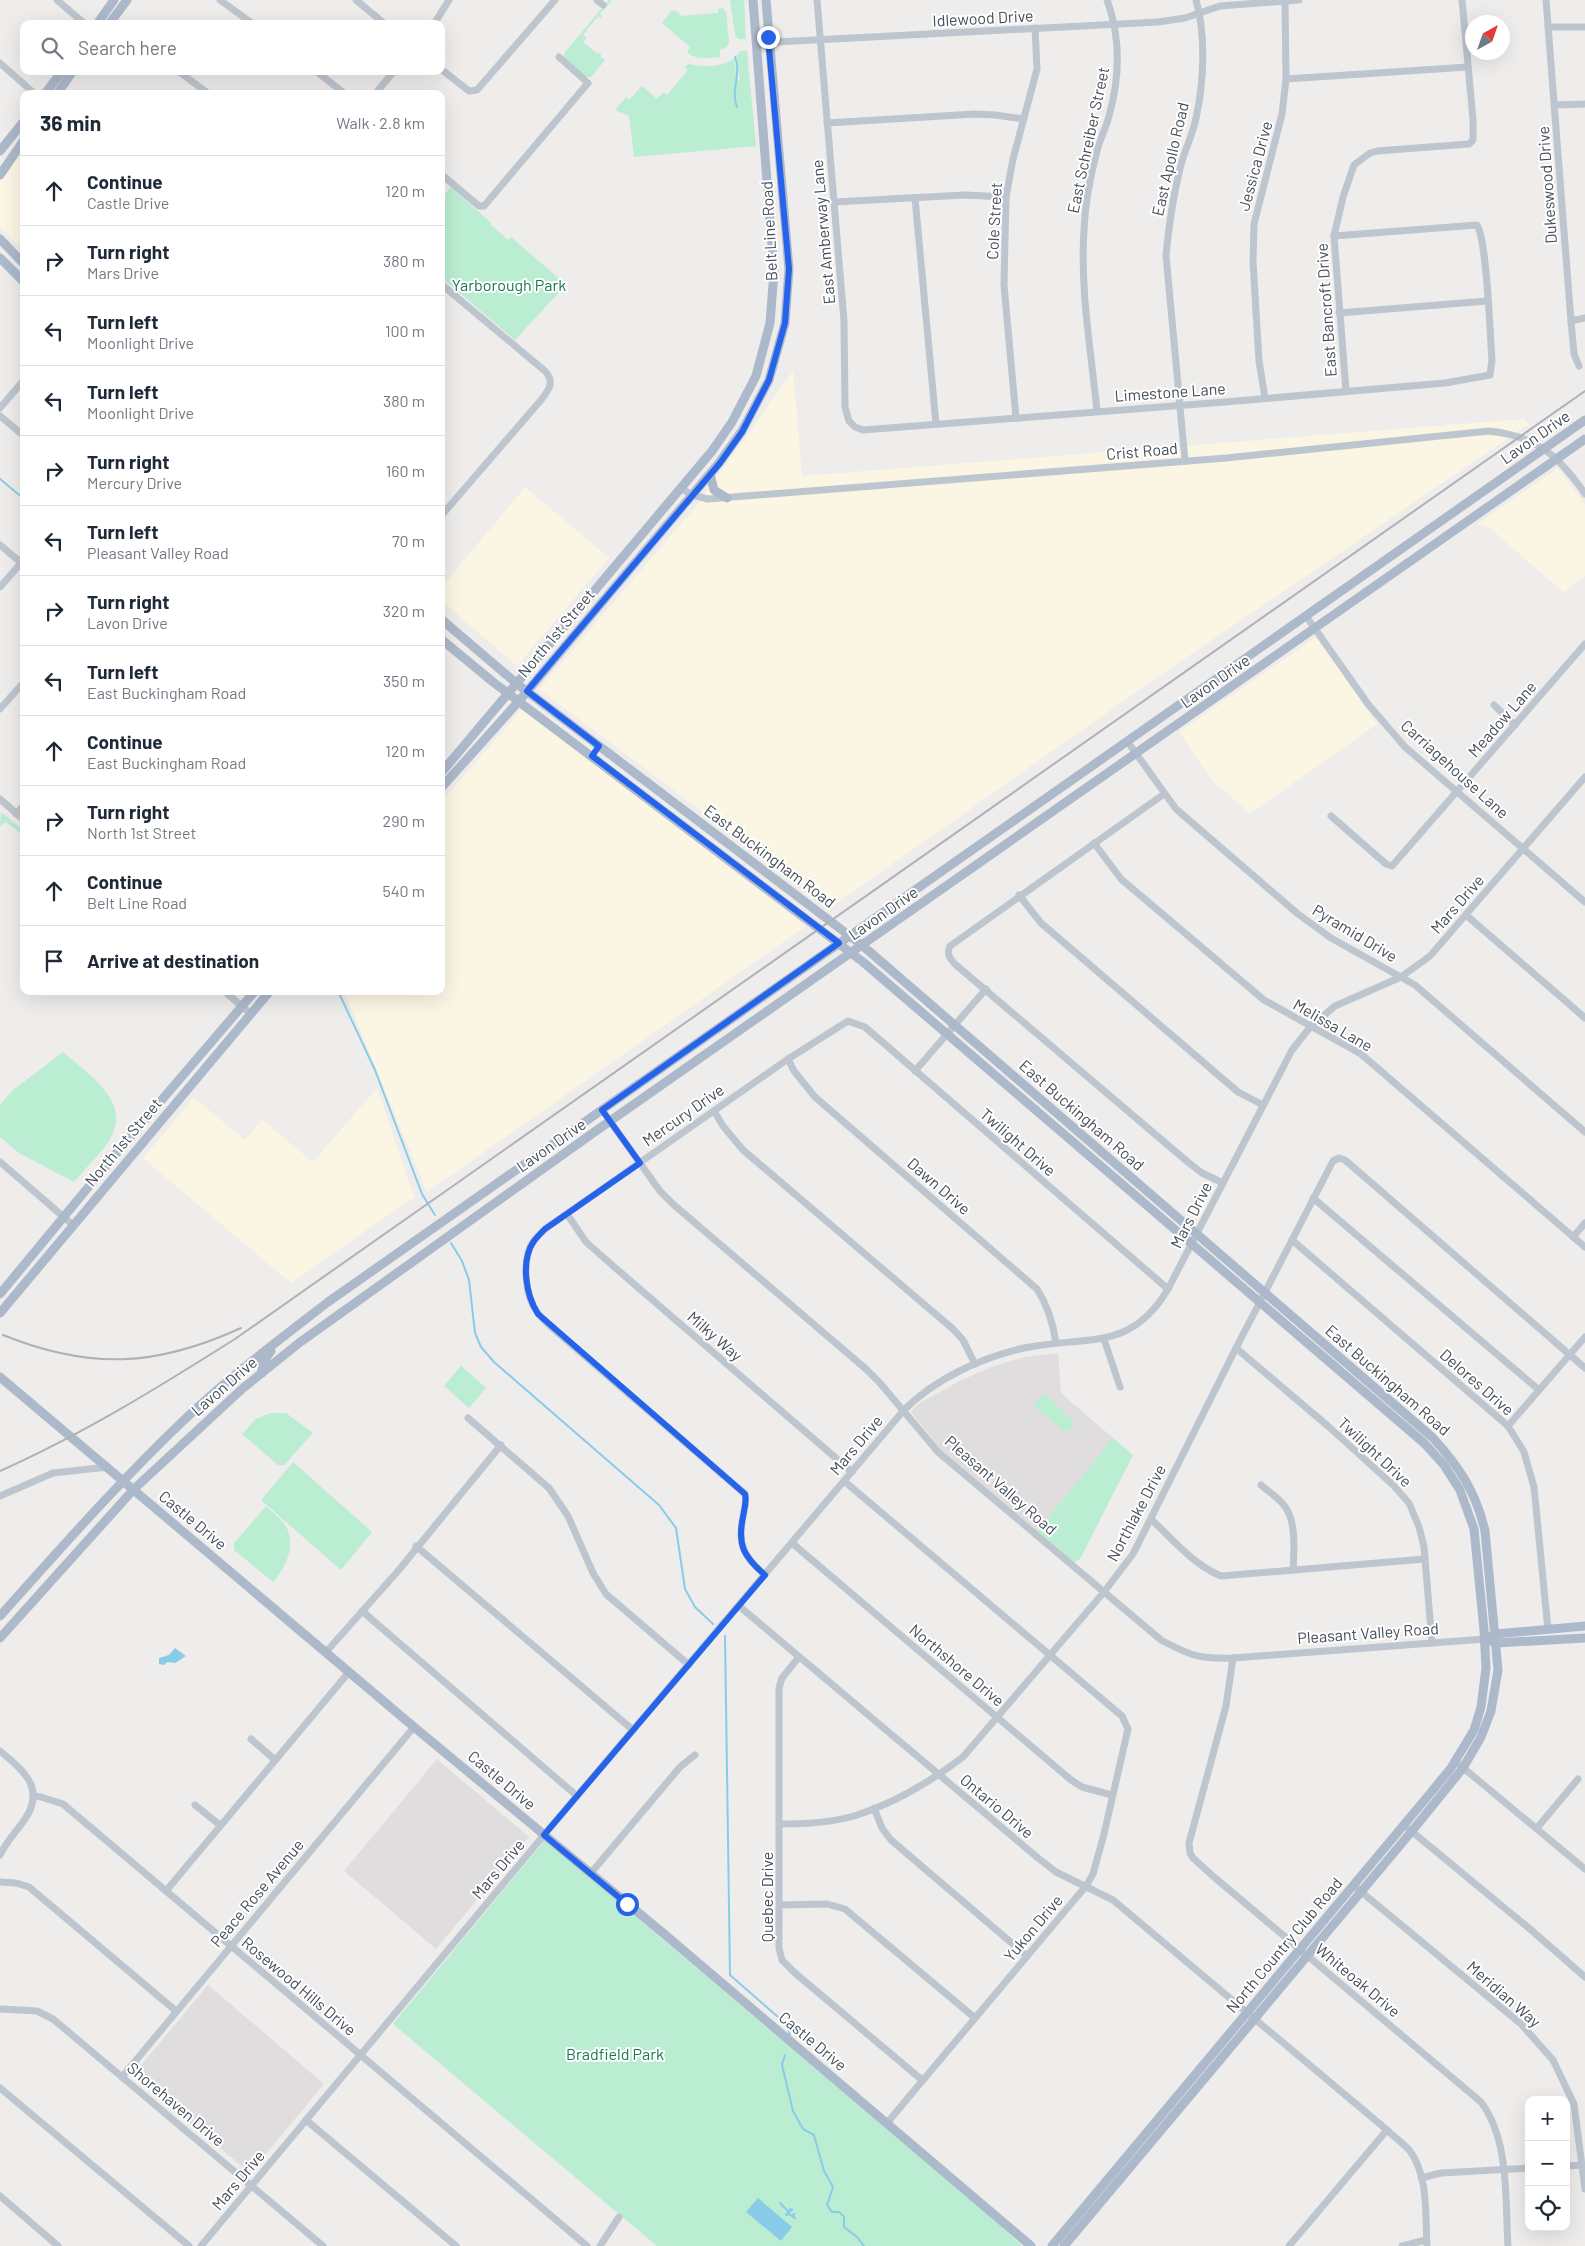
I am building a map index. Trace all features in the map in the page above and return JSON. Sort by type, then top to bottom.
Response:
[{"type":"main road","points":[[100,20],[114,0]]},
{"type":"main road","points":[[112,20],[127,0]]},
{"type":"main road","name":"Belt Line Road","points":[[681,488],[712,451],[745,399],[759,367],[770,323],[774,272],[753,0]]},
{"type":"main road","name":"Belt Line Road","points":[[692,495],[742,432],[757,405],[772,371],[785,323],[789,269],[766,0]]},
{"type":"main road","points":[[48,90],[59,75]]},
{"type":"main road","points":[[60,90],[70,75]]},
{"type":"main road","points":[[0,151],[20,126]]},
{"type":"main road","points":[[0,174],[20,146]]},
{"type":"main road","points":[[0,239],[20,260]]},
{"type":"main road","points":[[0,258],[20,278]]},
{"type":"main road","name":"Lavon Drive","points":[[0,1616],[123,1480],[192,1413],[232,1377],[341,1292],[1585,420]]},
{"type":"main road","name":"Lavon Drive","points":[[0,1638],[134,1489],[196,1430],[262,1373],[352,1304],[1585,439]]},
{"type":"main road","points":[[710,474],[714,490],[727,498]]},
{"type":"main road","name":"North 1st Street","points":[[445,774],[516,683],[681,488]]},
{"type":"main road","name":"North 1st Street","points":[[445,774],[519,701],[692,495]]},
{"type":"main road","points":[[609,573],[620,580]]},
{"type":"main road","name":"East Buckingham Road","points":[[445,627],[863,946],[1432,1437],[1465,1477],[1480,1512],[1484,1531],[1495,1639]]},
{"type":"main road","name":"East Buckingham Road","points":[[445,642],[508,693],[852,953],[1424,1442],[1444,1465],[1460,1490],[1474,1529],[1485,1639]]},
{"type":"main road","points":[[1221,675],[1230,688]]},
{"type":"main road","points":[[592,756],[599,746]]},
{"type":"main road","points":[[659,807],[667,797]]},
{"type":"main road","name":"North 1st Street","points":[[0,1294],[252,995]]},
{"type":"main road","name":"North 1st Street","points":[[0,1313],[267,995]]},
{"type":"main road","points":[[118,1152],[128,1160]]},
{"type":"main road","points":[[50,1234],[59,1242]]},
{"type":"main road","points":[[341,1292],[352,1304]]},
{"type":"main road","points":[[262,1373],[261,1367],[264,1359],[292,1330]]},
{"type":"main road","name":"Castle Drive","points":[[0,1377],[414,1727],[591,1873],[1031,2246]]},
{"type":"main road","name":"Pleasant Valley Road","points":[[1495,1639],[1585,1626]]},
{"type":"main road","name":"Pleasant Valley Road","points":[[1485,1639],[1585,1638]]},
{"type":"main road","name":"North Country Club Road","points":[[1304,1952],[1353,1885],[1404,1825],[1455,1761],[1468,1741],[1479,1718],[1484,1694],[1485,1639]]},
{"type":"main road","name":"North Country Club Road","points":[[1052,2246],[1140,2140],[1304,1952],[1361,1892],[1463,1768],[1481,1737],[1491,1711],[1498,1670],[1495,1639]]},
{"type":"main road","name":"North Country Club Road","points":[[1064,2246],[1148,2146],[1250,2016]]},
{"type":"main road","points":[[1140,2140],[1148,2146]]},
{"type":"street","points":[[57,0],[80,20]]},
{"type":"street","points":[[220,0],[248,20]]},
{"type":"street","points":[[356,0],[380,20]]},
{"type":"street","points":[[436,20],[449,0]]},
{"type":"street","points":[[445,72],[463,88],[473,92],[477,90],[555,0]]},
{"type":"street","name":"East Amberway Lane","points":[[817,0],[844,321],[845,407],[849,421]]},
{"type":"street","name":"East Schreiber Street","points":[[1097,411],[1085,291],[1084,232],[1086,197],[1116,87],[1118,51],[1114,24],[1107,0]]},
{"type":"street","name":"East Apollo Road","points":[[1185,461],[1166,255],[1168,226],[1177,182],[1196,117],[1201,81],[1200,12],[1196,0]]},
{"type":"street","name":"Idlewood Drive","points":[[756,43],[821,41],[1174,20],[1220,6],[1299,0]]},
{"type":"street","name":"East Bancroft Drive","points":[[1346,391],[1334,236],[1343,197],[1354,165],[1370,153],[1468,144],[1472,140],[1473,120],[1462,0]]},
{"type":"street","name":"Dukeswood Drive","points":[[1546,0],[1571,321],[1574,354],[1579,366]]},
{"type":"street","name":"Jessica Drive","points":[[1265,398],[1259,361],[1253,262],[1254,224],[1256,208],[1276,146],[1282,114],[1286,79],[1285,1]]},
{"type":"street","points":[[1548,27],[1585,27]]},
{"type":"street","name":"Cole Street","points":[[1016,418],[1004,285],[1006,197],[1013,159],[1037,69],[1035,28]]},
{"type":"street","points":[[445,177],[479,206],[486,204],[588,83],[559,57]]},
{"type":"street","points":[[0,63],[30,90]]},
{"type":"street","points":[[1286,79],[1468,66]]},
{"type":"street","points":[[183,75],[204,90]]},
{"type":"street","points":[[321,75],[340,90]]},
{"type":"street","points":[[378,90],[391,75]]},
{"type":"street","points":[[1555,105],[1585,104]]},
{"type":"street","points":[[827,123],[975,114],[1024,119]]},
{"type":"street","points":[[834,202],[964,195],[1006,197]]},
{"type":"street","points":[[915,198],[936,424]]},
{"type":"street","points":[[1334,236],[1474,224],[1479,228],[1481,236],[1487,301],[1339,313]]},
{"type":"street","points":[[445,287],[545,371],[551,382],[550,387],[541,400],[445,511]]},
{"type":"street","name":"Limestone Lane","points":[[849,421],[855,427],[863,430],[1265,398],[1486,377],[1490,375],[1491,370],[1487,301]]},
{"type":"street","points":[[1571,321],[1585,318]]},
{"type":"street","points":[[0,408],[20,385]]},
{"type":"street","points":[[0,416],[20,433]]},
{"type":"street","name":"Crist Road","points":[[681,488],[702,499],[727,498],[1359,446],[1488,431],[1520,438],[1558,458],[1585,494]]},
{"type":"street","points":[[0,545],[20,562]]},
{"type":"street","points":[[0,587],[20,566]]},
{"type":"street","name":"Carriagehouse Lane","points":[[1306,616],[1368,704],[1405,747],[1585,902]]},
{"type":"street","name":"Meadow Lane","points":[[1331,816],[1386,864],[1392,866],[1585,644]]},
{"type":"street","points":[[0,710],[20,687]]},
{"type":"street","points":[[1494,705],[1515,725]]},
{"type":"street","name":"Pyramid Drive","points":[[1128,741],[1176,809],[1298,914],[1331,938],[1415,986],[1585,1132]]},
{"type":"street","name":"Mars Drive","points":[[201,2246],[544,1835],[904,1410],[912,1402],[945,1380],[975,1364],[1025,1348],[1104,1339],[1126,1332],[1139,1324],[1161,1302],[1292,1050],[1311,1026],[1335,1006],[1401,977],[1430,956],[1582,785],[1585,777]]},
{"type":"street","points":[[1164,794],[1019,895],[950,946],[948,955],[956,965],[1188,1163],[1202,1173],[1223,1183]]},
{"type":"street","points":[[0,799],[20,817]]},
{"type":"street","points":[[16,814],[20,810]]},
{"type":"street","name":"Melissa Lane","points":[[1094,842],[1121,879],[1264,1000],[1361,1054],[1585,1247]]},
{"type":"street","points":[[1019,895],[1040,924],[1238,1092],[1263,1105]]},
{"type":"street","points":[[1466,915],[1585,1018]]},
{"type":"street","points":[[915,1072],[986,989]]},
{"type":"street","points":[[228,995],[251,1014]]},
{"type":"street","name":"Mercury Drive","points":[[765,1575],[751,1563],[744,1552],[740,1538],[747,1500],[745,1494],[538,1314],[531,1304],[526,1264],[534,1240],[545,1229],[788,1059],[848,1021]]},
{"type":"street","name":"Twilight Drive","points":[[848,1021],[865,1027],[1168,1289]]},
{"type":"street","name":"Dawn Drive","points":[[788,1059],[794,1071],[815,1097],[1036,1289],[1044,1300],[1052,1319],[1056,1343]]},
{"type":"street","name":"Pleasant Valley Road","points":[[602,1110],[660,1191],[674,1205],[866,1369],[904,1410],[938,1452],[1160,1640],[1187,1654],[1204,1659],[1485,1639]]},
{"type":"street","points":[[714,1111],[723,1126],[743,1150],[953,1329],[963,1340],[975,1364]]},
{"type":"street","name":"Northlake Drive","points":[[780,1824],[816,1823],[854,1816],[901,1797],[939,1775],[962,1757],[1104,1592],[1129,1560],[1333,1161],[1339,1158],[1345,1160],[1570,1354]]},
{"type":"street","points":[[0,1162],[73,1225]]},
{"type":"street","points":[[1313,1198],[1539,1390]]},
{"type":"street","name":"Milky Way","points":[[568,1214],[579,1234],[605,1260],[852,1472]]},
{"type":"street","points":[[1573,1237],[1585,1223]]},
{"type":"street","name":"Delores Drive","points":[[1292,1240],[1508,1426],[1524,1452],[1534,1487],[1548,1630]]},
{"type":"street","points":[[1508,1426],[1585,1337]]},
{"type":"street","points":[[1104,1339],[1120,1387]]},
{"type":"street","name":"Twilight Drive","points":[[1236,1348],[1329,1427],[1409,1503],[1419,1527],[1425,1559],[1432,1643]]},
{"type":"street","points":[[1570,1354],[1585,1368]]},
{"type":"street","points":[[468,1418],[549,1488],[560,1503],[581,1542],[593,1572],[606,1594],[688,1665]]},
{"type":"street","points":[[326,1652],[501,1445]]},
{"type":"street","points":[[0,1496],[54,1473],[108,1467]]},
{"type":"street","points":[[844,1481],[1051,1655]]},
{"type":"street","points":[[1261,1485],[1282,1503],[1287,1510],[1294,1549],[1293,1570]]},
{"type":"street","points":[[1150,1519],[1210,1572],[1221,1576],[1425,1559]]},
{"type":"street","name":"Northshore Drive","points":[[792,1543],[1071,1780],[1082,1787],[1112,1795]]},
{"type":"street","points":[[416,1546],[633,1730]]},
{"type":"street","name":"Ontario Drive","points":[[739,1606],[1038,1858],[1056,1872],[1113,1900],[1387,2130],[1409,2151],[1417,2164],[1421,2178],[1427,2243]]},
{"type":"street","points":[[362,1611],[577,1796]]},
{"type":"street","name":"Yukon Drive","points":[[887,2123],[1086,1886],[1092,1874],[1128,1729],[1122,1716],[1051,1655]]},
{"type":"street","name":"Quebec Drive","points":[[799,1657],[782,1678],[779,1688],[779,1948],[782,1960],[794,1973],[922,2080]]},
{"type":"street","name":"Whiteoak Drive","points":[[1233,1658],[1226,1706],[1189,1843],[1190,1853],[1214,1877],[1481,2102],[1495,2127],[1503,2170],[1508,2246]]},
{"type":"street","points":[[166,1891],[274,1759],[349,1672]]},
{"type":"street","name":"Peace Rose Avenue","points":[[122,2077],[414,1727]]},
{"type":"street","points":[[251,1739],[274,1759]]},
{"type":"street","points":[[0,1751],[22,1771],[33,1788],[31,1808],[0,1855]]},
{"type":"street","points":[[591,1873],[680,1767],[695,1755]]},
{"type":"street","points":[[1455,1761],[1585,1869]]},
{"type":"street","points":[[1537,1828],[1578,1779]]},
{"type":"street","name":"Rosewood Hills Drive","points":[[33,1796],[63,1804],[587,2246]]},
{"type":"street","points":[[195,1805],[220,1825]]},
{"type":"street","points":[[874,1808],[882,1828],[891,1840],[1027,1956]]},
{"type":"street","points":[[1404,1825],[1585,1977]]},
{"type":"street","points":[[0,1882],[16,1883],[29,1888],[176,2011]]},
{"type":"street","name":"Meridian Way","points":[[1353,1885],[1521,2024],[1553,2060],[1574,2104],[1584,2165],[1585,2189]]},
{"type":"street","points":[[780,1905],[827,1904],[845,1909],[975,2018]]},
{"type":"street","name":"Shorehaven Drive","points":[[0,2009],[44,2013],[323,2246]]},
{"type":"street","points":[[0,2088],[189,2246]]},
{"type":"street","points":[[306,2120],[456,2246]]},
{"type":"street","points":[[1289,2246],[1387,2130]]},
{"type":"street","points":[[1570,2166],[1584,2165]]},
{"type":"street","points":[[1421,2178],[1442,2173],[1525,2168]]},
{"type":"street","points":[[0,2196],[58,2246]]},
{"type":"street","points":[[600,2246],[619,2217]]},
{"type":"street","points":[[1402,2246],[1427,2243]]},
{"type":"shaded area","points":[[20,152],[20,241],[17,244],[0,228],[0,180]]},
{"type":"shaded area","points":[[793,371],[802,476],[1525,419],[1529,424],[1143,687],[830,908],[539,689],[697,505]]},
{"type":"shaded area","points":[[1558,468],[1585,505],[1585,576],[1563,592],[1490,528],[1477,524]]},
{"type":"shaded area","points":[[525,487],[609,558],[517,666],[445,603],[445,583]]},
{"type":"shaded area","points":[[1316,637],[1377,724],[1250,814],[1212,780],[1179,732]]},
{"type":"shaded area","points":[[522,709],[806,926],[427,1192],[346,995],[445,995],[445,797]]},
{"type":"shaded area","points":[[377,1088],[414,1197],[291,1283],[143,1158],[194,1098],[245,1140],[262,1120],[313,1162]]},
{"type":"shaded area","points":[[1058,1353],[1061,1393],[1113,1438],[1037,1531],[939,1448],[911,1412],[918,1404],[958,1382],[991,1367],[1025,1357]]},
{"type":"shaded area","points":[[437,1759],[529,1837],[436,1949],[344,1871]]},
{"type":"shaded area","points":[[208,1985],[324,2084],[250,2173],[133,2075]]},
{"type":"green space","points":[[609,0],[612,0],[600,14],[603,19],[598,16],[583,35],[586,38],[583,42],[598,54],[602,52],[600,56],[605,60],[591,77],[585,77],[564,57],[565,52]]},
{"type":"green space","points":[[730,0],[744,0],[746,39],[738,39],[735,34]]},
{"type":"green space","points":[[723,8],[726,11],[729,43],[725,48],[720,49],[720,57],[699,58],[687,53],[690,47],[662,23],[672,10],[679,12],[680,16],[718,13],[718,9]]},
{"type":"green space","points":[[740,51],[747,51],[756,146],[634,157],[629,116],[615,110],[626,97],[629,100],[642,86],[657,99],[663,92],[667,95],[688,70],[685,67],[688,64],[700,66],[718,65],[734,58],[737,80],[740,81],[736,56]]},
{"type":"green space","name":"Yarborough Park","points":[[451,187],[508,240],[511,237],[562,281],[562,289],[515,340],[445,280],[445,194]]},
{"type":"green space","points":[[1,812],[20,828],[20,833],[6,822],[0,826]]},
{"type":"green space","points":[[63,1052],[105,1090],[116,1114],[115,1127],[109,1141],[74,1182],[19,1153],[0,1137],[0,1105],[12,1091]]},
{"type":"green space","points":[[461,1366],[486,1388],[469,1408],[444,1386]]},
{"type":"green space","points":[[1044,1393],[1075,1423],[1066,1432],[1033,1406]]},
{"type":"green space","points":[[271,1413],[286,1413],[313,1433],[284,1465],[278,1465],[242,1434],[256,1419]]},
{"type":"green space","points":[[1113,1438],[1133,1455],[1080,1559],[1074,1562],[1037,1531]]},
{"type":"green space","points":[[293,1462],[372,1532],[341,1570],[261,1500]]},
{"type":"green space","points":[[266,1506],[284,1523],[290,1541],[288,1556],[282,1570],[273,1582],[234,1550],[234,1543]]},
{"type":"green space","name":"Bradfield Park","points":[[545,1840],[983,2210],[1022,2246],[657,2246],[393,2024]]},
{"type":"water","points":[[175,1648],[186,1656],[175,1663],[159,1664],[159,1658],[169,1655]]},
{"type":"water","points":[[758,2198],[792,2227],[781,2241],[746,2212]]},
{"type":"waterway","points":[[735,57],[737,64],[735,94],[737,107]]},
{"type":"waterway","points":[[0,479],[20,496]]},
{"type":"waterway","points":[[340,995],[375,1070],[422,1194],[435,1215]]},
{"type":"waterway","points":[[451,1243],[462,1261],[469,1280],[475,1333],[481,1347],[494,1362],[659,1505],[676,1528],[685,1589],[695,1607],[713,1624]]},
{"type":"waterway","points":[[725,1636],[730,1975],[786,2024],[790,2035]]},
{"type":"waterway","points":[[785,2055],[782,2065],[793,2111],[803,2129],[814,2135],[824,2171],[833,2187],[827,2205],[832,2212],[839,2212],[844,2217],[844,2227],[857,2237],[864,2246]]},
{"type":"waterway","points":[[780,2203],[789,2212]]},
{"type":"waterway","points":[[790,2209],[792,2210],[789,2212],[790,2209]]},
{"type":"waterway","points":[[789,2214],[786,2215],[788,2213],[793,2217]]},
{"type":"waterway","points":[[793,2217],[794,2214],[792,2216],[795,2218]]},
{"type":"railway","points":[[0,1471],[91,1426],[235,1339],[1585,391]]},
{"type":"railway","points":[[3,1335],[65,1354],[123,1359],[151,1357],[180,1350],[210,1341],[241,1328]]},
{"type":"route","points":[[627,1904],[544,1835],[765,1575],[751,1563],[744,1552],[740,1538],[747,1500],[745,1494],[538,1314],[531,1304],[526,1264],[534,1240],[545,1229],[640,1163],[602,1110],[839,943],[592,756],[599,746],[527,691],[720,463],[742,432],[769,380],[778,354],[785,323],[789,269],[768,37]]}]
